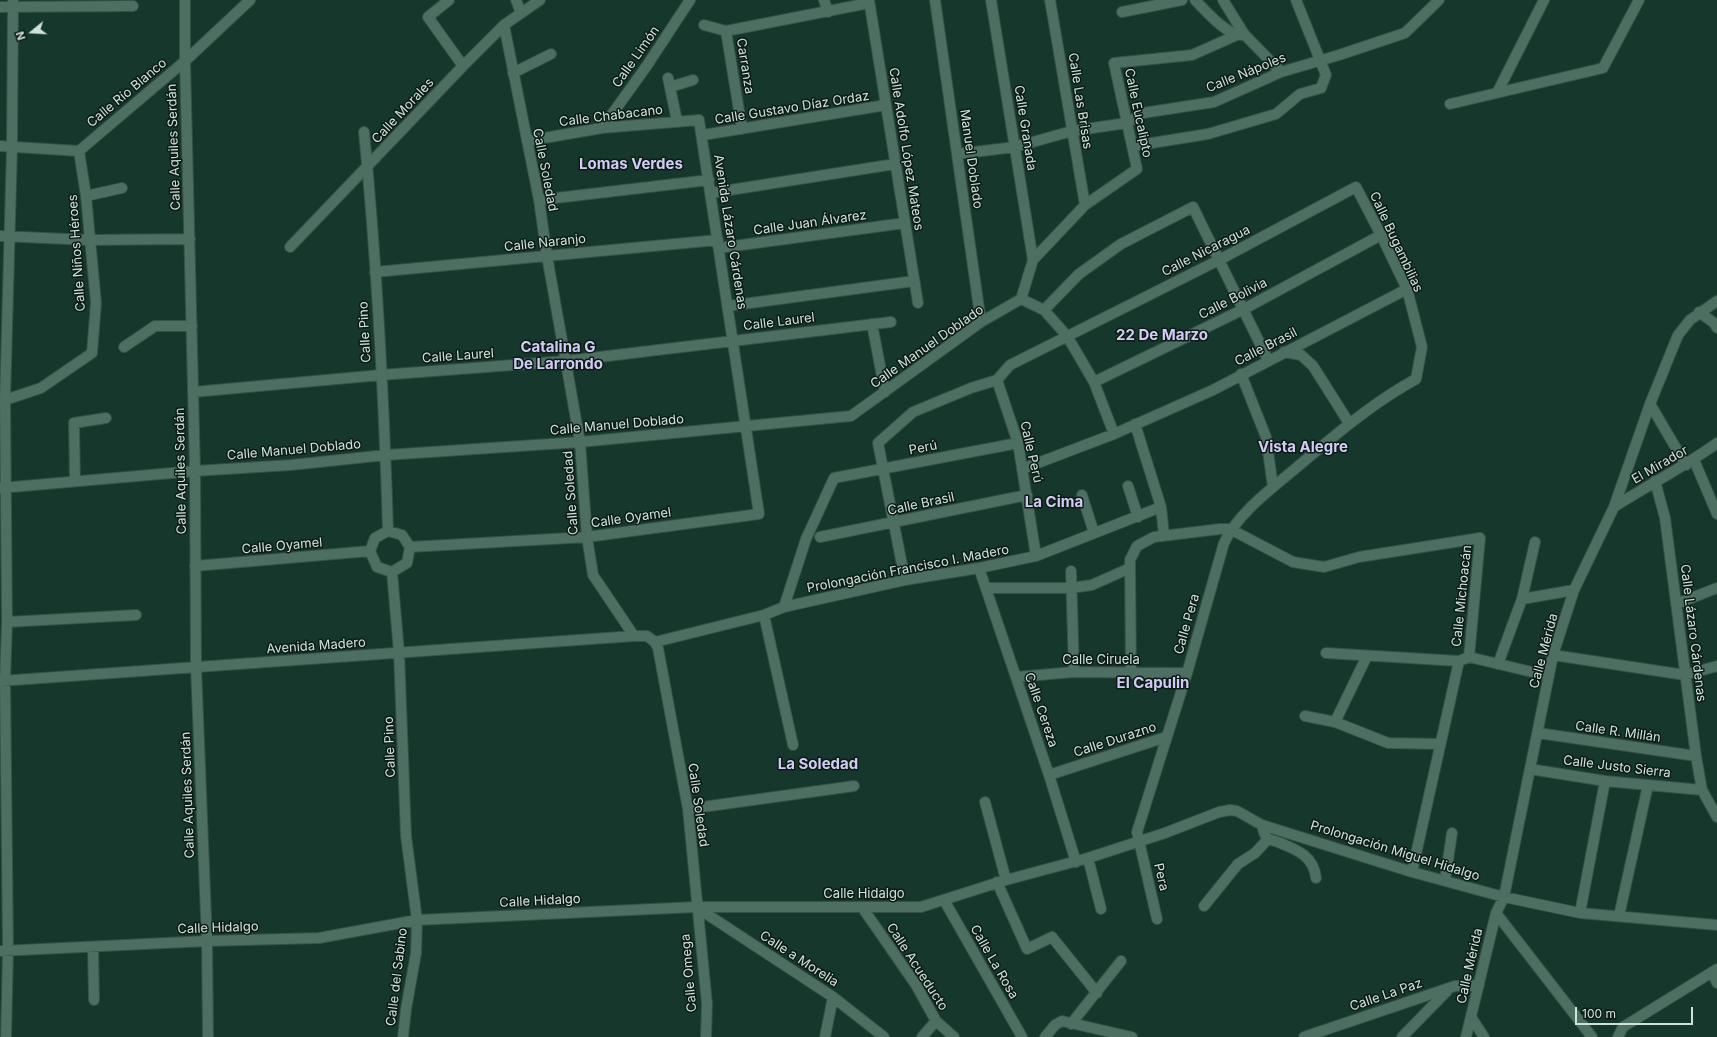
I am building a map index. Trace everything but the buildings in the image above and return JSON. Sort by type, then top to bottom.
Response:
[{"type":"street","name":"Calle Aquiles Serdán","points":[[185,0],[184,61],[190,239],[195,470],[196,667],[207,941],[208,1037]]},
{"type":"street","name":"Calle Río Blanco","points":[[79,151],[184,61],[250,0]]},
{"type":"street","points":[[449,0],[428,17],[463,66]]},
{"type":"street","points":[[516,0],[521,13]]},
{"type":"street","name":"Calle Morales","points":[[290,247],[504,25],[540,0]]},
{"type":"street","name":"Calle Limón","points":[[602,128],[646,67],[690,0]]},
{"type":"street","points":[[824,0],[828,12]]},
{"type":"street","name":"Manuel Doblado","points":[[935,0],[981,322]]},
{"type":"street","name":"Calle Granada","points":[[991,0],[1016,147],[1033,260]]},
{"type":"street","name":"Calle Las Brisas","points":[[1050,0],[1085,206]]},
{"type":"street","points":[[1122,12],[1182,0]]},
{"type":"street","points":[[1195,0],[1214,20],[1240,35],[1281,72]]},
{"type":"street","points":[[1223,0],[1240,35]]},
{"type":"street","points":[[1133,146],[1208,134],[1276,114],[1300,94],[1321,88],[1326,75],[1319,61],[1296,0]]},
{"type":"street","name":"Calle Nápoles","points":[[1016,147],[1072,131],[1127,123],[1143,113],[1214,102],[1281,72],[1405,33],[1439,0]]},
{"type":"street","points":[[1497,93],[1544,0]]},
{"type":"street","points":[[1450,104],[1603,68],[1639,0]]},
{"type":"street","points":[[704,25],[726,31],[828,12],[869,2]]},
{"type":"street","name":"Calle Adolfo López Mateos","points":[[869,2],[918,303]]},
{"type":"street","points":[[6,1037],[4,951],[3,680],[7,622],[3,488],[6,400],[3,312],[4,236],[12,147],[13,3]]},
{"type":"street","points":[[0,7],[13,3],[133,6]]},
{"type":"street","name":"Calle Soledad","points":[[504,25],[539,200],[547,256],[580,442],[587,537],[593,575],[634,636]]},
{"type":"street","name":"Carranza","points":[[726,31],[742,129]]},
{"type":"street","name":"Calle Eucalipto","points":[[1085,206],[1137,169],[1114,63],[1192,55],[1240,35]]},
{"type":"street","points":[[513,73],[551,54]]},
{"type":"street","points":[[677,121],[669,82],[693,80]]},
{"type":"street","name":"Calle Gustavo Díaz Ordaz","points":[[703,135],[886,105]]},
{"type":"street","name":"Calle Chabacano","points":[[527,142],[602,128],[699,120]]},
{"type":"street","name":"Avenida Lázaro Cárdenas","points":[[699,120],[703,135],[759,514]]},
{"type":"street","name":"Calle Pino","points":[[364,132],[368,166],[375,272],[386,455],[388,531]]},
{"type":"street","points":[[0,146],[79,151]]},
{"type":"street","points":[[957,154],[1016,147]]},
{"type":"street","name":"Calle Niños Héroes","points":[[6,400],[41,388],[92,353],[96,303],[86,196],[79,151]]},
{"type":"street","points":[[711,193],[895,164]]},
{"type":"street","points":[[539,200],[709,180]]},
{"type":"street","name":"Calle Bugambilias","points":[[1225,529],[1349,424],[1393,392],[1416,379],[1422,347],[1407,289],[1382,235],[1356,187]]},
{"type":"street","name":"Calle Nicaragua","points":[[997,380],[1010,365],[1219,260],[1356,187]]},
{"type":"street","points":[[86,196],[122,188]]},
{"type":"street","points":[[1085,206],[1033,260],[1023,300],[1041,309],[1067,336],[1094,382],[1114,434]]},
{"type":"street","points":[[1041,309],[1079,274],[1121,244],[1193,207],[1244,308],[1268,360]]},
{"type":"street","name":"Calle Juan Álvarez","points":[[719,244],[905,223]]},
{"type":"street","name":"Calle Bolivia","points":[[1094,382],[1244,308],[1382,235]]},
{"type":"street","points":[[4,236],[89,240],[190,239]]},
{"type":"street","name":"Calle Naranjo","points":[[375,272],[547,256],[719,244]]},
{"type":"street","points":[[728,306],[914,281]]},
{"type":"street","name":"Calle Brasil","points":[[1022,469],[1114,434],[1213,390],[1283,352],[1407,289]]},
{"type":"street","name":"Calle Manuel Doblado","points":[[3,488],[195,470],[291,465],[386,455],[580,442],[851,416],[981,322],[1023,300]]},
{"type":"street","name":"Calle Mérida","points":[[1466,1037],[1496,913],[1504,897],[1553,655],[1574,590],[1614,507],[1650,404],[1678,336],[1690,320],[1699,312],[1717,301]]},
{"type":"street","points":[[1699,312],[1714,323],[1717,328]]},
{"type":"street","name":"Calle Laurel","points":[[193,392],[381,374],[566,361],[891,322]]},
{"type":"street","points":[[872,324],[885,392]]},
{"type":"street","points":[[124,347],[155,326],[192,326]]},
{"type":"street","points":[[1283,352],[1301,355],[1313,366],[1349,424]]},
{"type":"street","points":[[1241,374],[1266,437],[1273,487]]},
{"type":"street","points":[[905,580],[878,442],[913,412],[971,388],[997,380]]},
{"type":"street","name":"Calle Perú","points":[[997,380],[1018,443],[1036,556]]},
{"type":"street","points":[[1650,404],[1690,462],[1717,514]]},
{"type":"street","points":[[75,481],[74,423],[106,418]]},
{"type":"street","points":[[1136,424],[1161,508],[1164,535]]},
{"type":"street","name":"Perú","points":[[784,607],[806,539],[834,478],[1018,443]]},
{"type":"street","name":"El Mirador","points":[[1614,507],[1655,481],[1690,462],[1717,443]]},
{"type":"street","name":"Calle Lázaro Cárdenas","points":[[1655,481],[1664,518],[1696,756],[1702,790],[1717,815]]},
{"type":"street","points":[[1128,486],[1138,517]]},
{"type":"street","name":"Calle Brasil","points":[[820,537],[1027,495]]},
{"type":"street","points":[[1082,495],[1094,533]]},
{"type":"street","name":"Prolongación Francisco I. Madero","points":[[655,642],[764,615],[784,607],[905,580],[979,568],[1036,556],[1161,508]]},
{"type":"street","name":"Calle Oyamel","points":[[410,546],[587,537],[759,514]]},
{"type":"street","points":[[1131,673],[1130,560],[1137,546],[1154,537],[1164,535],[1225,529]]},
{"type":"street","name":"Calle Michoacán","points":[[1225,529],[1293,562],[1324,566],[1359,557],[1480,538],[1464,659],[1440,744],[1412,872]]},
{"type":"street","name":"Calle Pera","points":[[1139,841],[1137,832],[1187,673],[1224,543],[1225,529]]},
{"type":"street","points":[[388,531],[402,535],[410,546],[407,563],[392,572],[377,566],[370,551],[375,538],[388,531]]},
{"type":"street","points":[[1498,664],[1522,598],[1535,542]]},
{"type":"street","name":"Calle Oyamel","points":[[195,566],[370,551]]},
{"type":"street","name":"Calle Cereza","points":[[979,568],[1049,775],[1076,862]]},
{"type":"street","points":[[986,588],[1071,588],[1092,585],[1130,568]]},
{"type":"street","points":[[1071,571],[1074,672]]},
{"type":"street","name":"Calle Pino","points":[[392,572],[399,652],[406,836],[417,920]]},
{"type":"street","points":[[1676,604],[1717,588]]},
{"type":"street","points":[[1522,598],[1574,590]]},
{"type":"street","points":[[7,622],[136,615]]},
{"type":"street","points":[[764,615],[793,745]]},
{"type":"street","points":[[634,636],[647,636],[655,642]]},
{"type":"street","name":"Avenida Madero","points":[[3,680],[634,636]]},
{"type":"street","name":"Calle Soledad","points":[[655,642],[658,648],[688,809],[696,907]]},
{"type":"street","points":[[1326,653],[1367,656],[1464,659],[1498,664],[1549,676]]},
{"type":"street","points":[[1553,655],[1685,674],[1717,666]]},
{"type":"street","points":[[1335,722],[1367,656]]},
{"type":"street","name":"Calle Ciruela","points":[[1016,677],[1074,672],[1187,673]]},
{"type":"street","points":[[1305,716],[1335,722],[1388,743],[1440,744]]},
{"type":"street","name":"Calle R. Millán","points":[[1538,733],[1696,756]]},
{"type":"street","name":"Calle Durazno","points":[[1049,775],[1166,737]]},
{"type":"street","name":"Calle Justo Sierra","points":[[1530,769],[1605,781],[1702,790]]},
{"type":"street","points":[[1580,912],[1605,781]]},
{"type":"street","points":[[1619,916],[1648,785]]},
{"type":"street","points":[[688,809],[854,786]]},
{"type":"street","points":[[985,802],[1002,881],[1027,949],[1052,937],[1097,993]]},
{"type":"street","name":"Prolongación Miguel Hidalgo","points":[[1076,862],[1165,833],[1219,812],[1230,810],[1237,811],[1262,825],[1412,872],[1504,897],[1580,912],[1717,926]]},
{"type":"street","points":[[1262,825],[1264,833],[1268,838],[1303,854],[1315,868],[1316,878]]},
{"type":"street","points":[[1445,880],[1452,833]]},
{"type":"street","points":[[1204,906],[1238,864],[1256,853],[1268,838]]},
{"type":"street","name":"Pera","points":[[1139,841],[1157,919]]},
{"type":"street","points":[[1088,858],[1101,909]]},
{"type":"street","name":"Calle Hidalgo","points":[[4,951],[207,941],[319,938],[417,920],[696,907],[921,907],[1002,881],[1076,862]]},
{"type":"street","name":"Calle La Rosa","points":[[944,900],[1022,1037]]},
{"type":"street","name":"Calle a Morelia","points":[[696,907],[833,997],[884,1037]]},
{"type":"street","name":"Calle Omega","points":[[696,907],[707,1004],[706,1037]]},
{"type":"street","name":"Calle Acueducto","points":[[862,907],[916,985],[936,1021],[954,1037]]},
{"type":"street","points":[[1496,913],[1592,1037]]},
{"type":"street","name":"Calle del Sabino","points":[[403,1037],[406,1009],[416,953],[417,920]]},
{"type":"street","points":[[93,947],[94,1000]]},
{"type":"street","points":[[1066,1023],[1097,993],[1121,961]]},
{"type":"street","points":[[1618,1037],[1623,1027],[1714,970],[1717,983]]},
{"type":"street","name":"Calle La Paz","points":[[1304,1037],[1455,986],[1479,984]]},
{"type":"street","points":[[1402,1037],[1442,994],[1455,986]]},
{"type":"street","points":[[825,1037],[833,997]]},
{"type":"street","points":[[1471,1017],[1484,1037]]},
{"type":"street","points":[[922,1037],[936,1021]]},
{"type":"street","points":[[1045,1037],[1055,1025],[1066,1023],[1132,1037]]},
{"type":"district","name":"Lomas Verdes","points":[[631,164]]},
{"type":"district","name":"22 De Marzo","points":[[1162,335]]},
{"type":"district","name":"Catalina G De Larrondo","points":[[558,356]]},
{"type":"district","name":"Vista Alegre","points":[[1303,447]]},
{"type":"district","name":"La Cima","points":[[1054,502]]},
{"type":"district","name":"El Capulin","points":[[1153,683]]},
{"type":"district","name":"La Soledad","points":[[818,764]]}]
